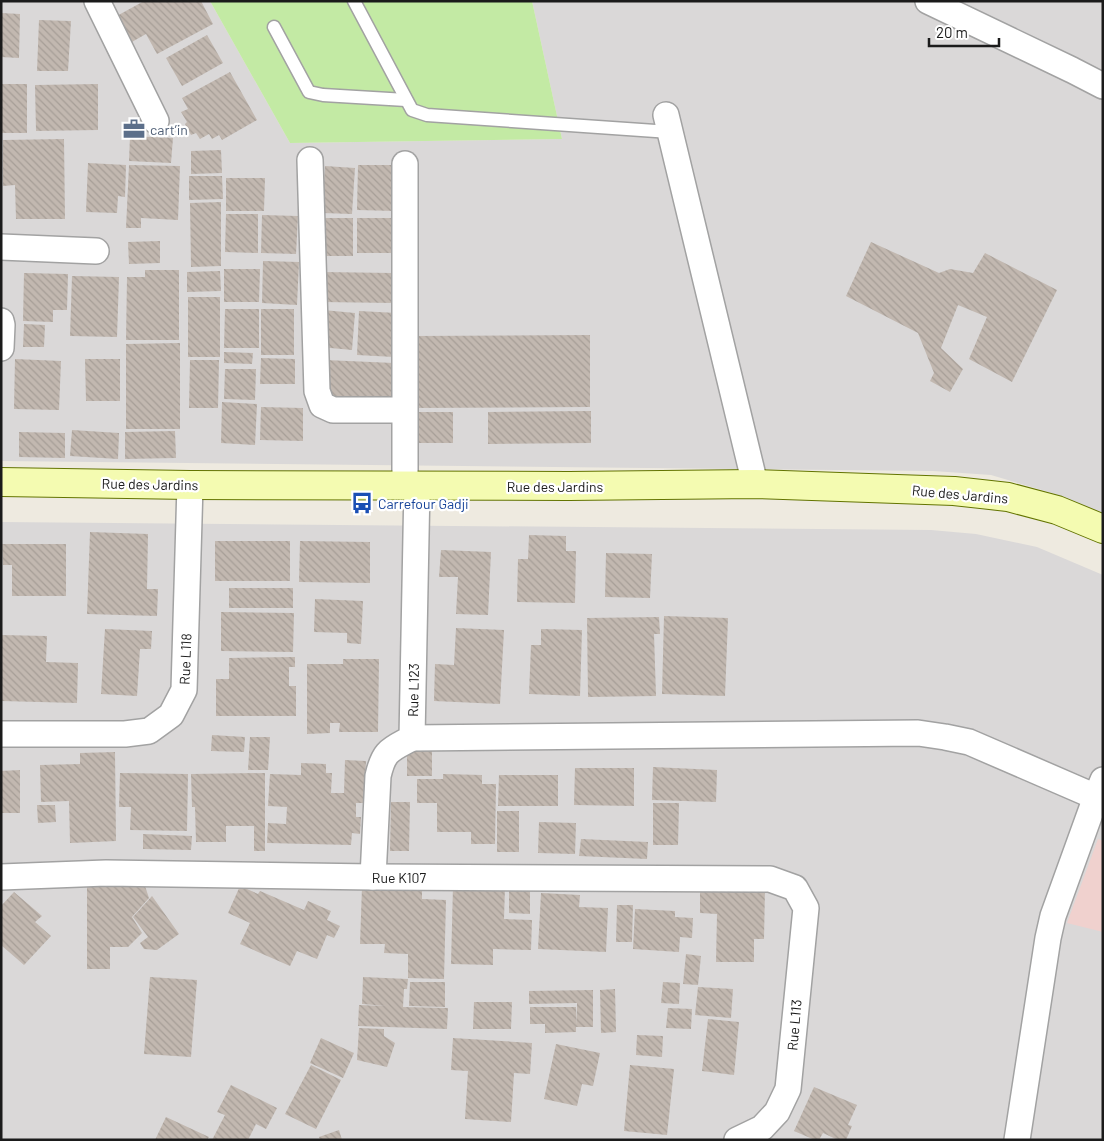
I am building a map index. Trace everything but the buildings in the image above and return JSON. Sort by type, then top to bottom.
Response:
[{"type":"main road","name":"Rue des Jardins","points":[[1,482],[190,485],[578,486],[755,484],[954,491],[1008,498],[1057,510],[1103,529]]},
{"type":"street","points":[[97,1],[156,121]]},
{"type":"street","points":[[928,1],[1103,86]]},
{"type":"street","points":[[668,124],[755,484]]},
{"type":"street","points":[[310,160],[317,391],[322,405],[333,410],[404,410]]},
{"type":"street","name":"Rue L123","points":[[405,164],[404,410],[415,537],[412,738]]},
{"type":"street","points":[[1,248],[96,251]]},
{"type":"street","name":"Rue L118","points":[[1,734],[124,734],[149,731],[172,715],[184,690],[190,485]]},
{"type":"street","points":[[373,877],[378,776],[381,761],[390,750],[412,738],[918,733],[946,736],[969,742],[1099,789],[1053,916],[1017,1140]]},
{"type":"street","name":"Rue K107","points":[[1,877],[106,873],[373,877],[770,879],[796,888]]},
{"type":"street","name":"Rue L113","points":[[737,1140],[762,1128],[777,1112],[788,1089],[806,908],[796,888]]},
{"type":"lane","points":[[354,1],[412,110],[427,115],[668,124]]},
{"type":"lane","points":[[274,26],[309,92],[406,100]]},
{"type":"shaded area","points":[[1,1],[210,1],[290,143],[562,139],[532,1],[1103,1],[1103,514],[1052,493],[991,475],[933,471],[1,461]]},
{"type":"shaded area","points":[[1,522],[931,530],[976,534],[1037,547],[1103,575],[1103,1140],[1,1140]]},
{"type":"shaded area","points":[[1098,839],[1103,841],[1103,932],[1067,923]]},
{"type":"green space","points":[[210,1],[532,1],[562,139],[290,143]]},
{"type":"place","name":"cart’in","points":[[134,129]]},
{"type":"place","name":"Carrefour Gadji","points":[[362,503]]}]
